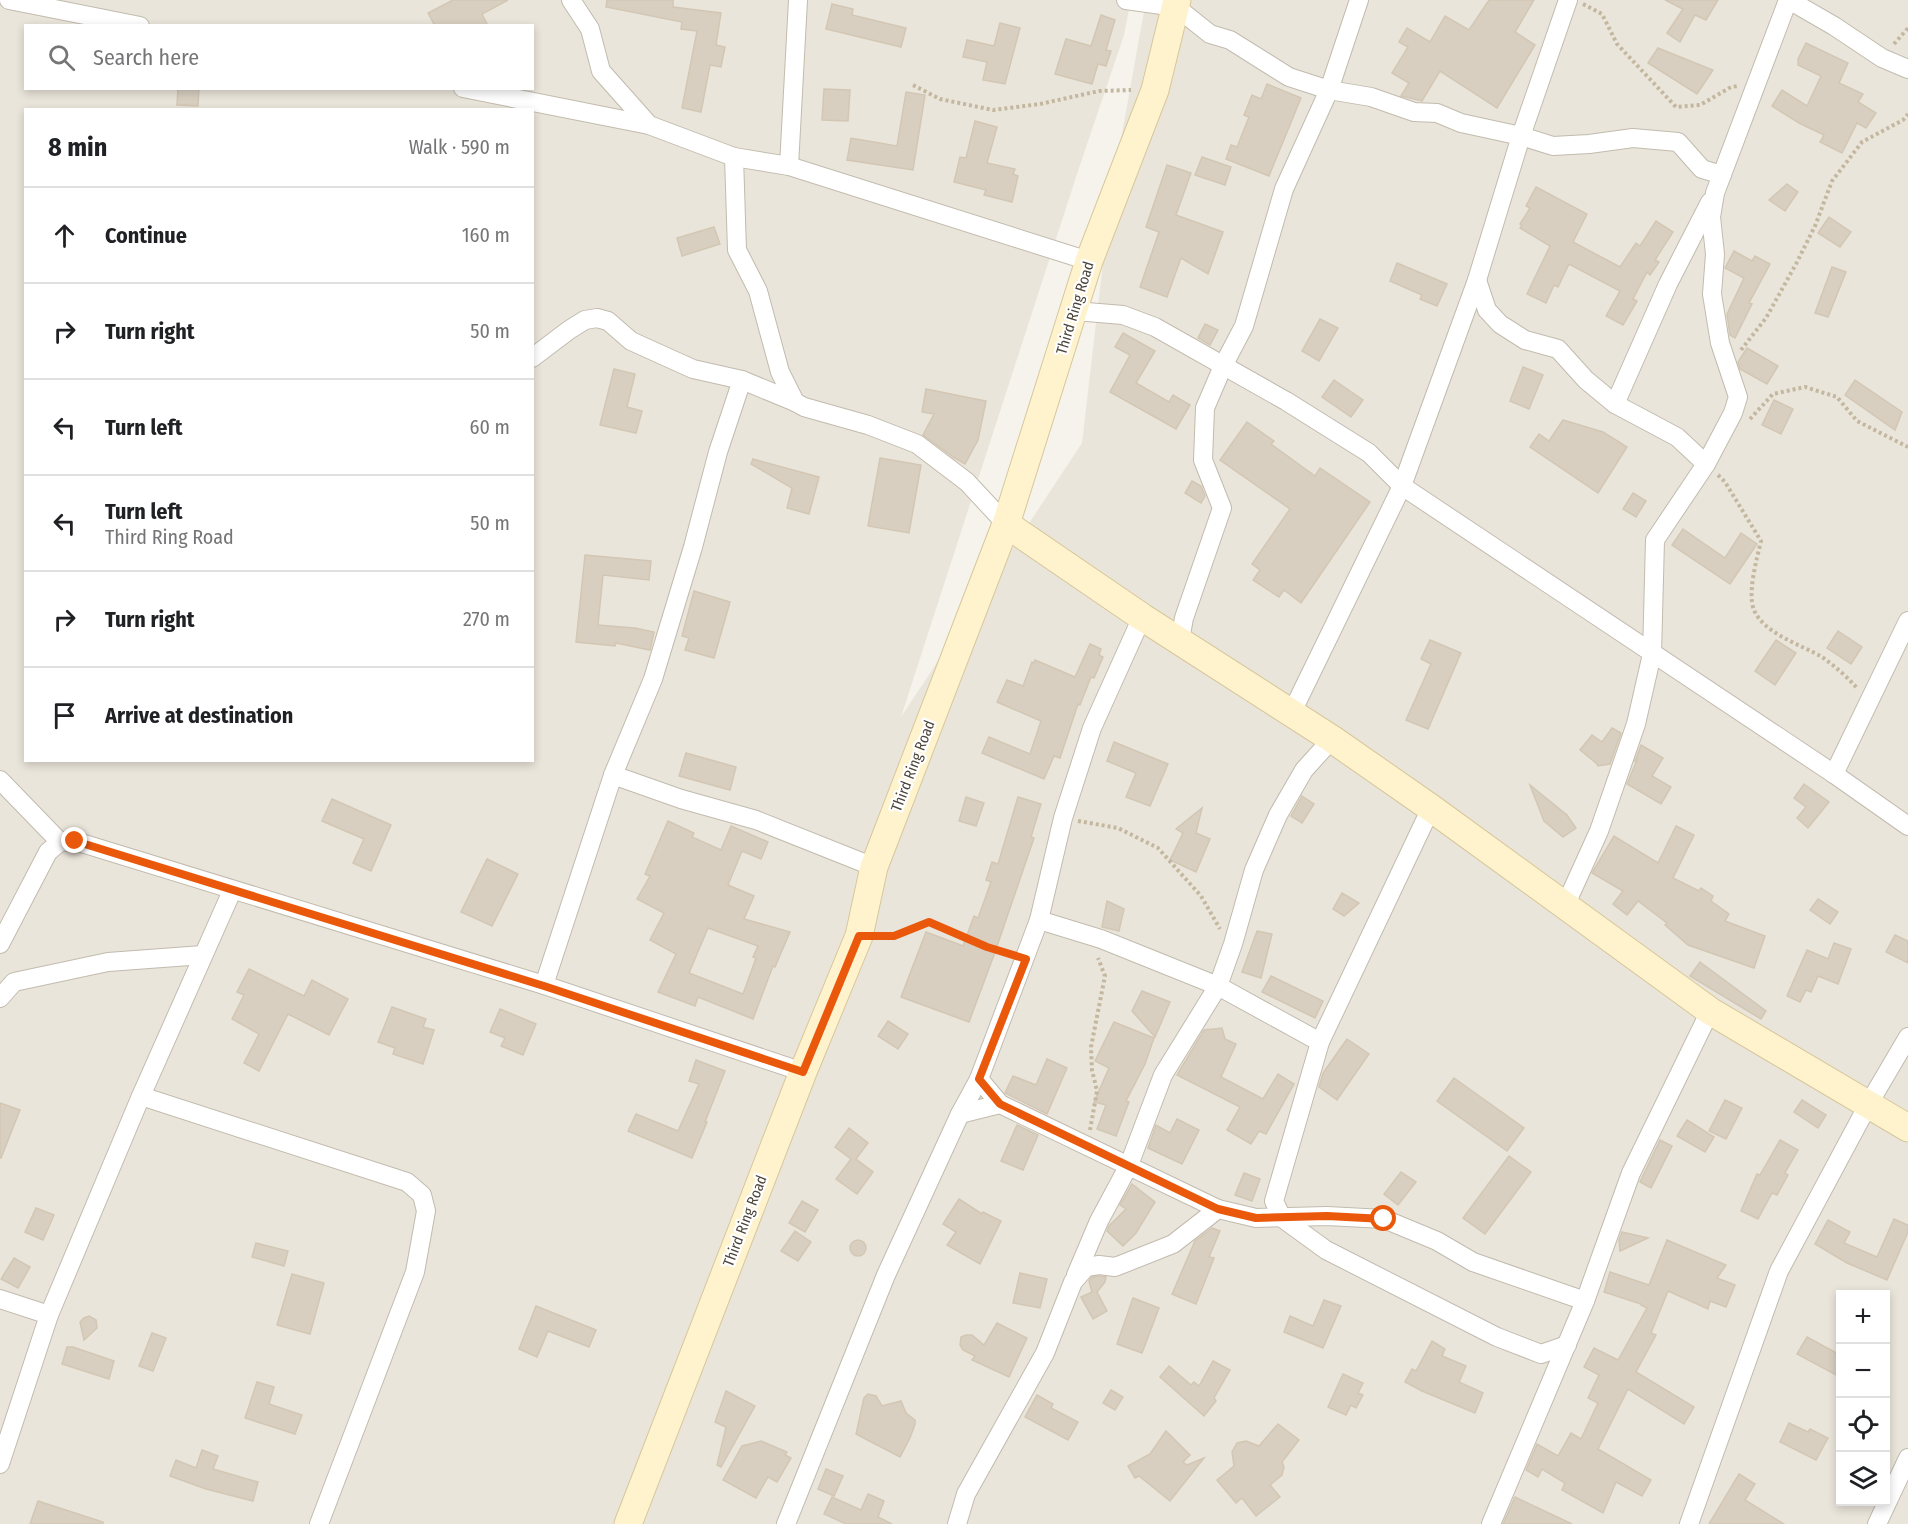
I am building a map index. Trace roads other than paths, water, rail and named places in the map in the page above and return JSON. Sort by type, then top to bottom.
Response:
[{"type":"street","points":[[9,0],[130,24]]},
{"type":"street","points":[[571,0],[590,29]]},
{"type":"street","points":[[585,0],[601,71],[649,125]]},
{"type":"street","points":[[789,166],[798,0]]},
{"type":"street","points":[[1126,0],[1177,4],[1210,34],[1230,40],[1289,76],[1329,90],[1371,97],[1414,112],[1437,113],[1461,123],[1521,136],[1553,146],[1633,138],[1678,142],[1702,169],[1722,174]]},
{"type":"street","points":[[1180,640],[1184,618],[1222,508],[1203,460],[1206,408],[1223,366],[1244,326],[1284,189],[1329,90],[1359,0]]},
{"type":"street","points":[[1292,712],[1402,486],[1477,280],[1521,136],[1568,0]]},
{"type":"street","points":[[1616,404],[1668,284],[1715,193],[1789,0],[1882,58],[1908,69]]},
{"type":"street","name":"Third Ring Road","points":[[628,1524],[803,1072],[859,936],[874,867],[1006,524],[1089,261],[1155,90],[1177,4]]},
{"type":"street","points":[[474,90],[649,125],[734,158],[789,166],[1089,261]]},
{"type":"street","points":[[734,158],[737,250],[758,291],[780,372],[795,402]]},
{"type":"street","points":[[1565,906],[1599,831],[1636,724],[1652,654],[1655,540],[1706,464],[1733,413],[1738,397],[1720,343],[1712,294],[1715,254],[1711,217],[1715,193]]},
{"type":"street","points":[[1477,280],[1487,310],[1500,324],[1525,340],[1558,349],[1586,380],[1616,404],[1677,437],[1706,464]]},
{"type":"street","points":[[1075,311],[1124,315],[1155,327],[1286,400],[1369,453],[1402,486],[1834,774],[1908,826]]},
{"type":"street","points":[[534,356],[585,320],[597,318],[608,321],[631,341],[693,369],[742,380],[804,407],[868,425],[917,444],[967,482],[1006,524],[1142,617],[1332,739],[1431,808],[1710,1011],[1908,1128]]},
{"type":"street","points":[[544,986],[613,775],[653,679],[693,547],[718,452],[742,380]]},
{"type":"street","points":[[786,1524],[886,1275],[960,1114],[979,1079],[1039,920],[1063,818],[1092,728],[1142,617]]},
{"type":"street","points":[[1834,774],[1908,621]]},
{"type":"street","points":[[957,1524],[966,1494],[1045,1353],[1099,1221],[1129,1165],[1163,1075],[1218,986],[1233,944],[1254,870],[1278,815],[1304,770],[1332,739]]},
{"type":"street","points":[[613,775],[681,799],[756,820],[874,867]]},
{"type":"street","points":[[0,780],[60,842]]},
{"type":"street","points":[[1431,808],[1320,1042],[1274,1201],[1282,1218],[1326,1250],[1497,1337],[1541,1354],[1567,1345]]},
{"type":"street","points":[[0,944],[48,852],[60,842],[75,841],[544,986],[803,1072]]},
{"type":"street","points":[[0,1464],[49,1315],[141,1096],[232,891]]},
{"type":"street","points":[[1039,920],[1101,939],[1218,986],[1320,1042]]},
{"type":"street","points":[[0,998],[14,982],[108,962],[203,955]]},
{"type":"street","points":[[1491,1524],[1585,1301],[1631,1173],[1710,1011]]},
{"type":"street","points":[[1689,1524],[1779,1271],[1868,1105],[1908,1037]]},
{"type":"street","points":[[979,1079],[1000,1104],[1218,1209],[1256,1218],[1327,1216],[1384,1219],[1437,1241],[1484,1266],[1585,1301]]},
{"type":"street","points":[[141,1096],[408,1182],[422,1195],[426,1211],[415,1272],[319,1524]]},
{"type":"street","points":[[960,1114],[1000,1104]]},
{"type":"street","points":[[1073,1282],[1086,1267],[1099,1265],[1115,1267],[1173,1244],[1218,1209]]},
{"type":"street","points":[[0,1299],[49,1315]]},
{"type":"street","points":[[1877,1524],[1908,1458]]}]
